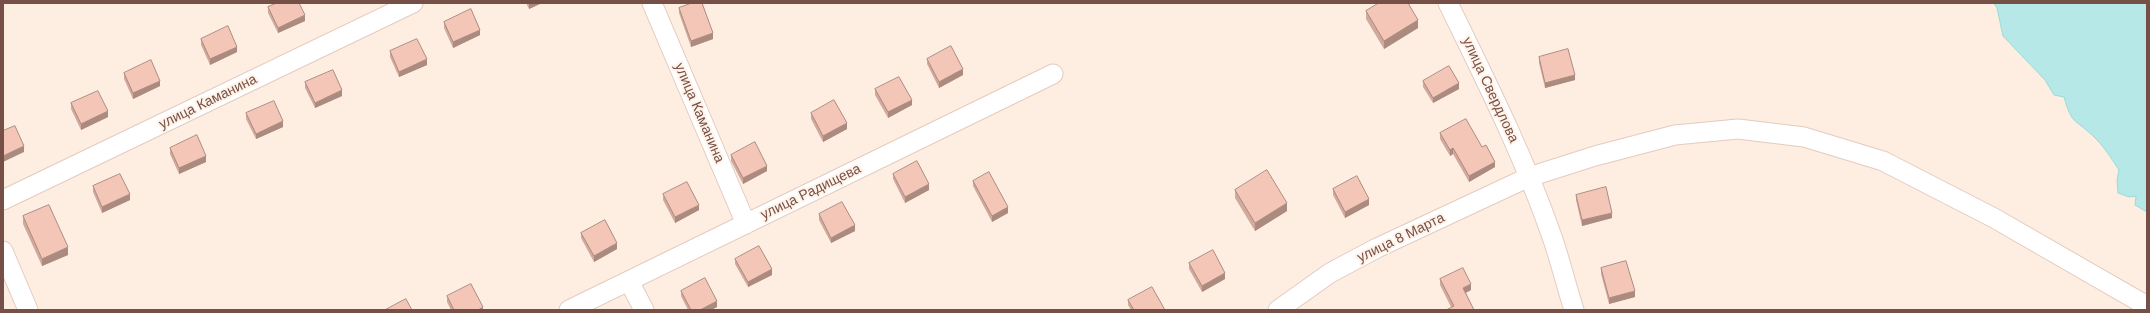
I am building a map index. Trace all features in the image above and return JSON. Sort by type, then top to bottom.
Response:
[{"type":"street","name":"улица Каманина","points":[[3,200],[413,3]]},
{"type":"street","name":"улица Каманина","points":[[652,3],[746,224]]},
{"type":"street","name":"улица Свердлова","points":[[1448,3],[1499,106],[1530,177],[1552,235],[1574,310]]},
{"type":"street","name":"улица Радищева","points":[[569,310],[1053,74]]},
{"type":"street","name":"улица 8 Марта","points":[[1278,310],[1330,273],[1377,248],[1530,177],[1595,156],[1675,135],[1738,129],[1804,137],[1882,161],[1994,218],[2147,306]]},
{"type":"street","points":[[3,251],[28,310]]},
{"type":"street","points":[[629,281],[644,310]]},
{"type":"water","points":[[1994,3],[2147,3],[2147,212],[2135,205],[2136,196],[2129,197],[2118,193],[2117,180],[2119,170],[2107,152],[2087,130],[2074,120],[2069,112],[2064,97],[2054,95],[2045,80],[2003,36],[1997,8]]},
{"type":"building","points":[[277,3],[299,3],[305,15],[278,28],[268,7]]},
{"type":"building","points":[[692,3],[702,3],[713,33],[691,41],[679,8]]},
{"type":"building","points":[[1379,3],[1408,3],[1418,20],[1384,41],[1366,11]]},
{"type":"building","points":[[471,9],[480,30],[453,42],[444,22]]},
{"type":"building","points":[[228,26],[237,47],[210,59],[201,39]]},
{"type":"building","points":[[417,39],[427,59],[399,72],[390,51]]},
{"type":"building","points":[[951,46],[963,69],[939,82],[927,59]]},
{"type":"building","points":[[1568,49],[1575,75],[1545,83],[1539,57]]},
{"type":"building","points":[[151,60],[160,81],[133,93],[124,73]]},
{"type":"building","points":[[1449,66],[1459,83],[1433,98],[1423,81]]},
{"type":"building","points":[[333,70],[342,90],[315,103],[305,82]]},
{"type":"building","points":[[899,77],[912,100],[888,112],[875,89]]},
{"type":"building","points":[[98,91],[108,111],[81,124],[71,103]]},
{"type":"building","points":[[834,100],[847,123],[823,136],[811,113]]},
{"type":"building","points":[[274,101],[283,121],[256,134],[246,113]]},
{"type":"building","points":[[1466,119],[1482,147],[1486,145],[1495,162],[1469,176],[1453,148],[1450,150],[1440,133]]},
{"type":"building","points":[[15,126],[24,146],[3,156],[3,131]]},
{"type":"building","points":[[197,135],[206,156],[179,168],[170,148]]},
{"type":"building","points":[[755,142],[767,166],[743,178],[731,155]]},
{"type":"building","points":[[917,161],[929,184],[905,197],[893,174]]},
{"type":"building","points":[[1267,170],[1287,203],[1255,223],[1235,190]]},
{"type":"building","points":[[989,172],[1008,207],[992,216],[973,181]]},
{"type":"building","points":[[120,174],[130,194],[102,207],[93,186]]},
{"type":"building","points":[[1357,176],[1369,199],[1345,212],[1333,189]]},
{"type":"building","points":[[687,182],[699,205],[675,217],[663,194]]},
{"type":"building","points":[[1606,187],[1612,213],[1582,220],[1576,195]]},
{"type":"building","points":[[842,202],[855,225],[831,238],[819,214]]},
{"type":"building","points":[[49,205],[68,247],[42,259],[23,216]]},
{"type":"building","points":[[605,220],[617,243],[594,256],[581,233]]},
{"type":"building","points":[[759,246],[772,269],[748,282],[735,259]]},
{"type":"building","points":[[1213,250],[1225,273],[1202,286],[1189,263]]},
{"type":"building","points":[[1626,261],[1635,291],[1609,298],[1601,268]]},
{"type":"building","points":[[1463,268],[1471,284],[1463,288],[1474,310],[1446,310],[1454,306],[1440,279]]},
{"type":"building","points":[[705,278],[717,301],[700,310],[691,310],[681,291]]},
{"type":"building","points":[[471,284],[483,307],[478,310],[454,310],[447,296]]},
{"type":"building","points":[[1152,287],[1165,310],[1134,310],[1128,300]]},
{"type":"building","points":[[406,299],[412,310],[385,310]]}]
